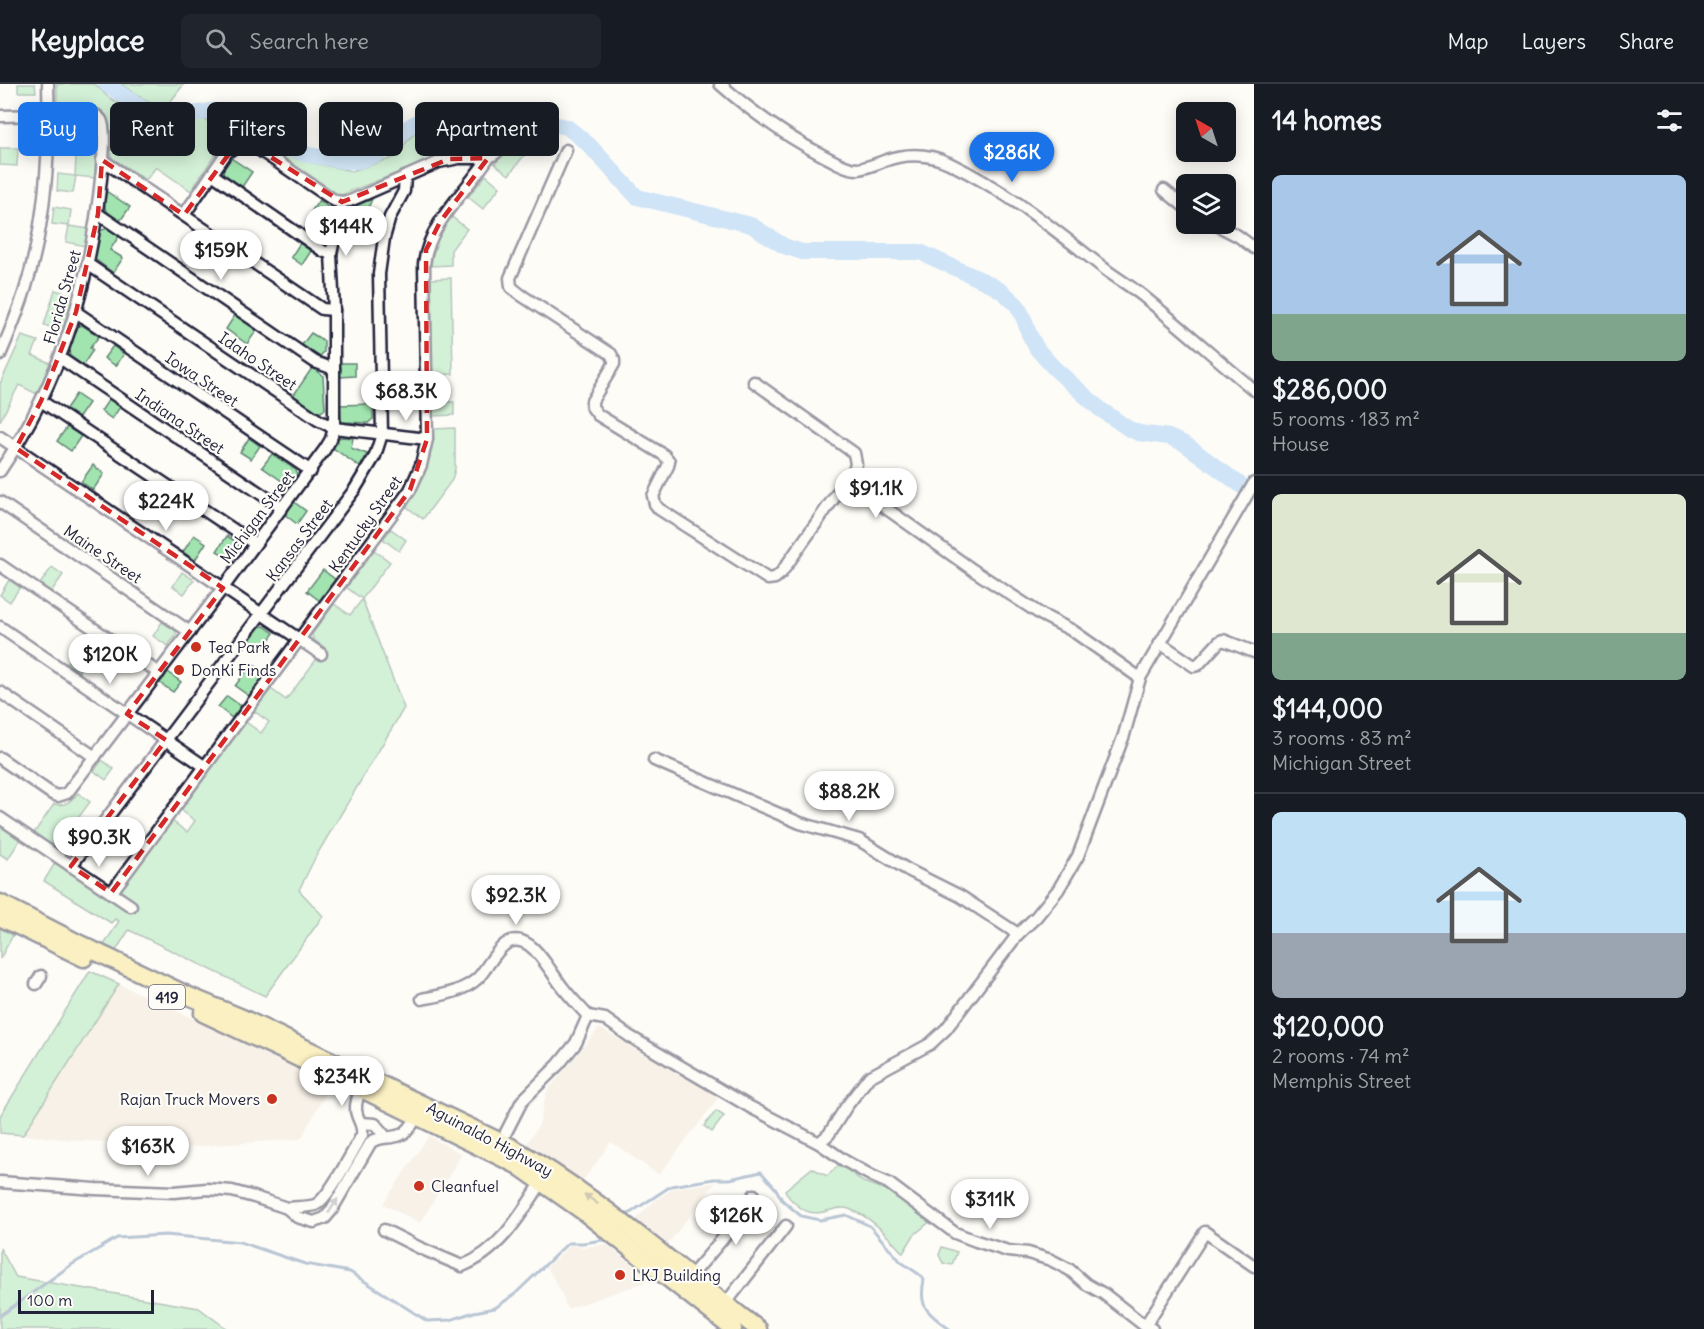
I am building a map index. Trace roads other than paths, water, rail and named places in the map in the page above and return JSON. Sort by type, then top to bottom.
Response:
[{"type":"main road","name":"Aguinaldo Highway","points":[[0,903],[54,937],[284,1051],[364,1083],[498,1148],[517,1165],[546,1176],[632,1230],[690,1277],[720,1310],[733,1329]]},
{"type":"main road","name":"Aguinaldo Highway","points":[[0,917],[54,937]]},
{"type":"main road","name":"Aguinaldo Highway","points":[[546,1176],[584,1212],[720,1310],[758,1329]]},
{"type":"street","points":[[48,84],[49,102]]},
{"type":"street","points":[[720,84],[776,129],[808,148],[846,166],[864,168],[908,154],[942,160],[969,174],[1042,219],[1141,294],[1254,390]]},
{"type":"street","points":[[0,116],[18,116]]},
{"type":"street","name":"Florida Street","points":[[0,471],[16,448],[41,401],[60,358],[76,312],[98,214],[103,125],[98,117]]},
{"type":"street","points":[[184,215],[227,152],[234,147],[250,146],[258,149],[335,201],[342,202],[350,201],[449,159],[488,158]]},
{"type":"street","points":[[566,150],[510,278],[511,287],[611,354],[615,360],[614,364],[592,401],[592,407],[598,415],[664,455],[669,461],[653,496],[659,509],[768,579],[775,578],[781,573],[842,489],[849,486],[856,487],[973,570],[1042,615],[1073,630],[1140,678]]},
{"type":"street","points":[[0,355],[25,291],[37,244],[47,156]]},
{"type":"street","name":"Kentucky Street","points":[[111,893],[410,490],[421,465],[427,439],[424,264],[426,250],[440,222],[491,156]]},
{"type":"street","points":[[102,160],[322,309],[334,310]]},
{"type":"street","points":[[212,174],[323,251],[332,254]]},
{"type":"street","name":"Kansas Street","points":[[72,866],[355,489],[375,456],[382,434],[380,265],[384,238],[390,217],[404,191],[405,177]]},
{"type":"street","points":[[1164,190],[1176,200]]},
{"type":"street","name":"Michigan Street","points":[[0,758],[52,794],[58,796],[67,793],[223,588],[331,439],[334,428],[332,254],[342,202]]},
{"type":"street","points":[[98,214],[315,362],[334,369]]},
{"type":"street","points":[[1234,234],[1254,248]]},
{"type":"street","name":"Idaho Street","points":[[88,265],[318,420],[334,428],[427,439]]},
{"type":"street","name":"Iowa Street","points":[[76,312],[310,471]]},
{"type":"street","name":"Indiana Street","points":[[60,358],[282,508]]},
{"type":"street","points":[[754,382],[854,453],[856,464],[849,486]]},
{"type":"street","points":[[41,401],[255,544]]},
{"type":"street","points":[[0,437],[321,654]]},
{"type":"street","points":[[819,1143],[829,1134],[869,1077],[930,1044],[946,1029],[1018,934],[1036,917],[1058,890],[1078,856],[1124,735],[1140,678],[1254,483]]},
{"type":"street","name":"Maine Street","points":[[0,502],[190,632]]},
{"type":"street","points":[[0,565],[159,673]]},
{"type":"street","points":[[0,627],[204,766]]},
{"type":"street","points":[[1160,643],[1194,666],[1198,665],[1223,640],[1254,652]]},
{"type":"street","points":[[0,692],[95,757]]},
{"type":"street","points":[[654,760],[800,823],[859,840],[908,870],[960,896],[1018,934]]},
{"type":"street","points":[[0,818],[131,906]]},
{"type":"street","points":[[422,999],[453,993],[477,978],[494,955],[509,942],[519,940],[530,945],[588,1016],[605,1019],[628,1036],[750,1107],[819,1143],[854,1166],[896,1188],[955,1233],[1008,1251],[1028,1253],[1051,1260],[1070,1270],[1148,1328],[1205,1232],[1254,1266]]},
{"type":"street","points":[[498,1148],[522,1101],[559,1064],[576,1043],[588,1016]]},
{"type":"street","points":[[0,1182],[95,1189],[174,1192],[207,1189],[232,1191],[287,1208],[297,1217],[314,1222],[326,1218],[331,1211],[357,1154],[363,1130],[356,1111],[356,1102],[364,1083]]},
{"type":"street","points":[[287,1208],[313,1206],[318,1203],[357,1154],[378,1138],[402,1134],[411,1127],[421,1110]]},
{"type":"street","points":[[361,1123],[375,1124],[385,1136]]},
{"type":"street","points":[[384,1230],[462,1266],[487,1253],[521,1214],[546,1176]]},
{"type":"street","points":[[690,1277],[722,1240],[754,1195]]},
{"type":"street","points":[[720,1310],[786,1226]]},
{"type":"waterway","points":[[106,84],[160,118],[211,111],[239,114],[254,134],[263,139],[304,154],[342,161],[359,161],[376,155],[396,140],[407,128],[421,120],[434,117],[463,123],[552,124],[567,127],[588,144],[637,197],[751,225],[784,246],[802,252],[920,252],[1003,292],[1017,305],[1037,349],[1054,368],[1100,409],[1129,429],[1139,433],[1169,437],[1185,444],[1246,489]]},
{"type":"waterway","points":[[627,1215],[671,1186],[714,1179],[730,1179],[761,1172],[776,1189],[782,1200],[801,1216],[820,1220],[846,1215],[870,1226],[901,1262],[924,1280],[924,1304],[931,1314],[949,1329]]},
{"type":"waterway","points":[[0,1316],[71,1265],[117,1238],[166,1235],[240,1242],[305,1264],[350,1272],[427,1321],[450,1320],[495,1308],[515,1294],[568,1243],[603,1240]]},
{"type":"place","name":"Tea Park","points":[[196,647]]},
{"type":"place","name":"DonKi Finds","points":[[179,670]]},
{"type":"place","name":"Rajan Truck Movers","points":[[272,1099]]},
{"type":"place","name":"Cleanfuel","points":[[419,1186]]},
{"type":"place","name":"LKJ Building","points":[[620,1275]]}]
